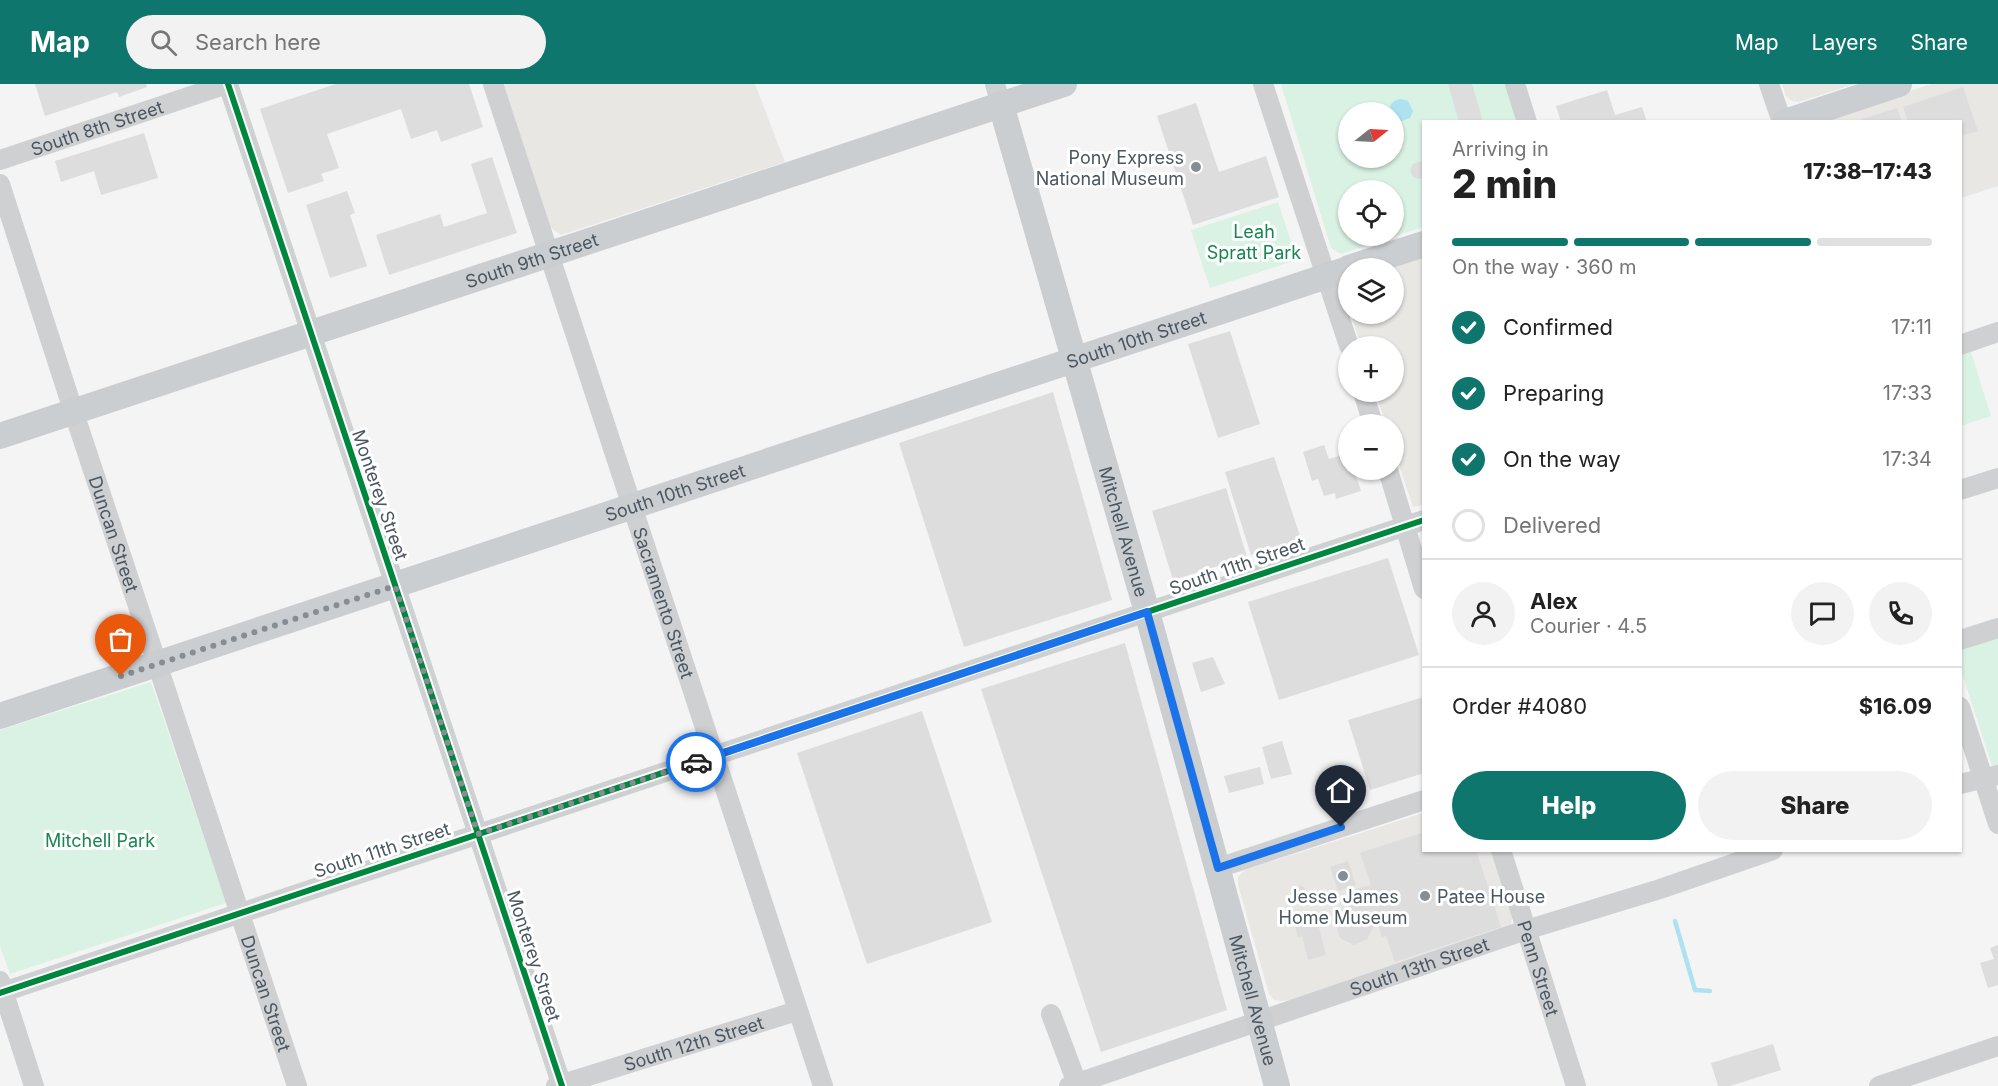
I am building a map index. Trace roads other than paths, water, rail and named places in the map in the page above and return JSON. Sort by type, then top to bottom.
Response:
[{"type":"main road","name":"South 9th Street","points":[[0,436],[74,413],[309,332],[549,255],[998,94],[1064,84]]},
{"type":"main road","points":[[1790,120],[1899,84]]},
{"type":"main road","name":"Mitchell Avenue","points":[[998,94],[1147,612],[1277,1086]]},
{"type":"main road","name":"South 10th Street","points":[[1381,258],[1422,245]]},
{"type":"main road","name":"South 10th Street","points":[[0,716],[1338,272]]},
{"type":"street","name":"South 8th Street","points":[[0,160],[228,84]]},
{"type":"street","name":"Monterey Street","points":[[228,84],[560,1085]]},
{"type":"street","name":"Sacramento Street","points":[[493,84],[823,1086]]},
{"type":"street","points":[[1263,84],[1338,264]]},
{"type":"street","points":[[1515,84],[1526,120]]},
{"type":"street","points":[[1769,84],[1783,120]]},
{"type":"street","name":"Duncan Street","points":[[0,184],[297,1086]]},
{"type":"street","points":[[1962,344],[1998,332]]},
{"type":"street","points":[[1962,489],[1998,478]]},
{"type":"street","points":[[1393,480],[1414,523],[1422,575]]},
{"type":"street","name":"South 11th Street","points":[[1,989],[239,913],[1414,523]]},
{"type":"street","points":[[1962,638],[1998,628]]},
{"type":"street","points":[[1962,712],[1991,777],[1998,824]]},
{"type":"street","points":[[1962,784],[1991,777]]},
{"type":"street","points":[[1218,868],[1422,801]]},
{"type":"street","name":"Penn Street","points":[[1502,852],[1576,1086]]},
{"type":"street","name":"South 13th Street","points":[[1075,1085],[1526,930],[1660,889],[1767,852]]},
{"type":"street","points":[[1,989],[34,1086]]},
{"type":"street","name":"South 12th Street","points":[[560,1085],[797,1011]]},
{"type":"street","points":[[1051,1014],[1075,1085]]},
{"type":"street","points":[[1879,1086],[1998,1046]]},
{"type":"water","points":[[1408,101],[1413,111],[1410,118],[1404,120],[1404,102],[1394,102]]},
{"type":"waterway","points":[[1675,921],[1695,990],[1710,991]]},
{"type":"place","name":"Pony Express National Museum","points":[[1196,167]]},
{"type":"place","name":"Jesse James Home Museum","points":[[1343,876]]},
{"type":"place","name":"Patee House","points":[[1425,896]]},
{"type":"park label","name":"Leah Spratt Park","points":[[1254,241]]},
{"type":"park label","name":"Mitchell Park","points":[[100,840]]}]
